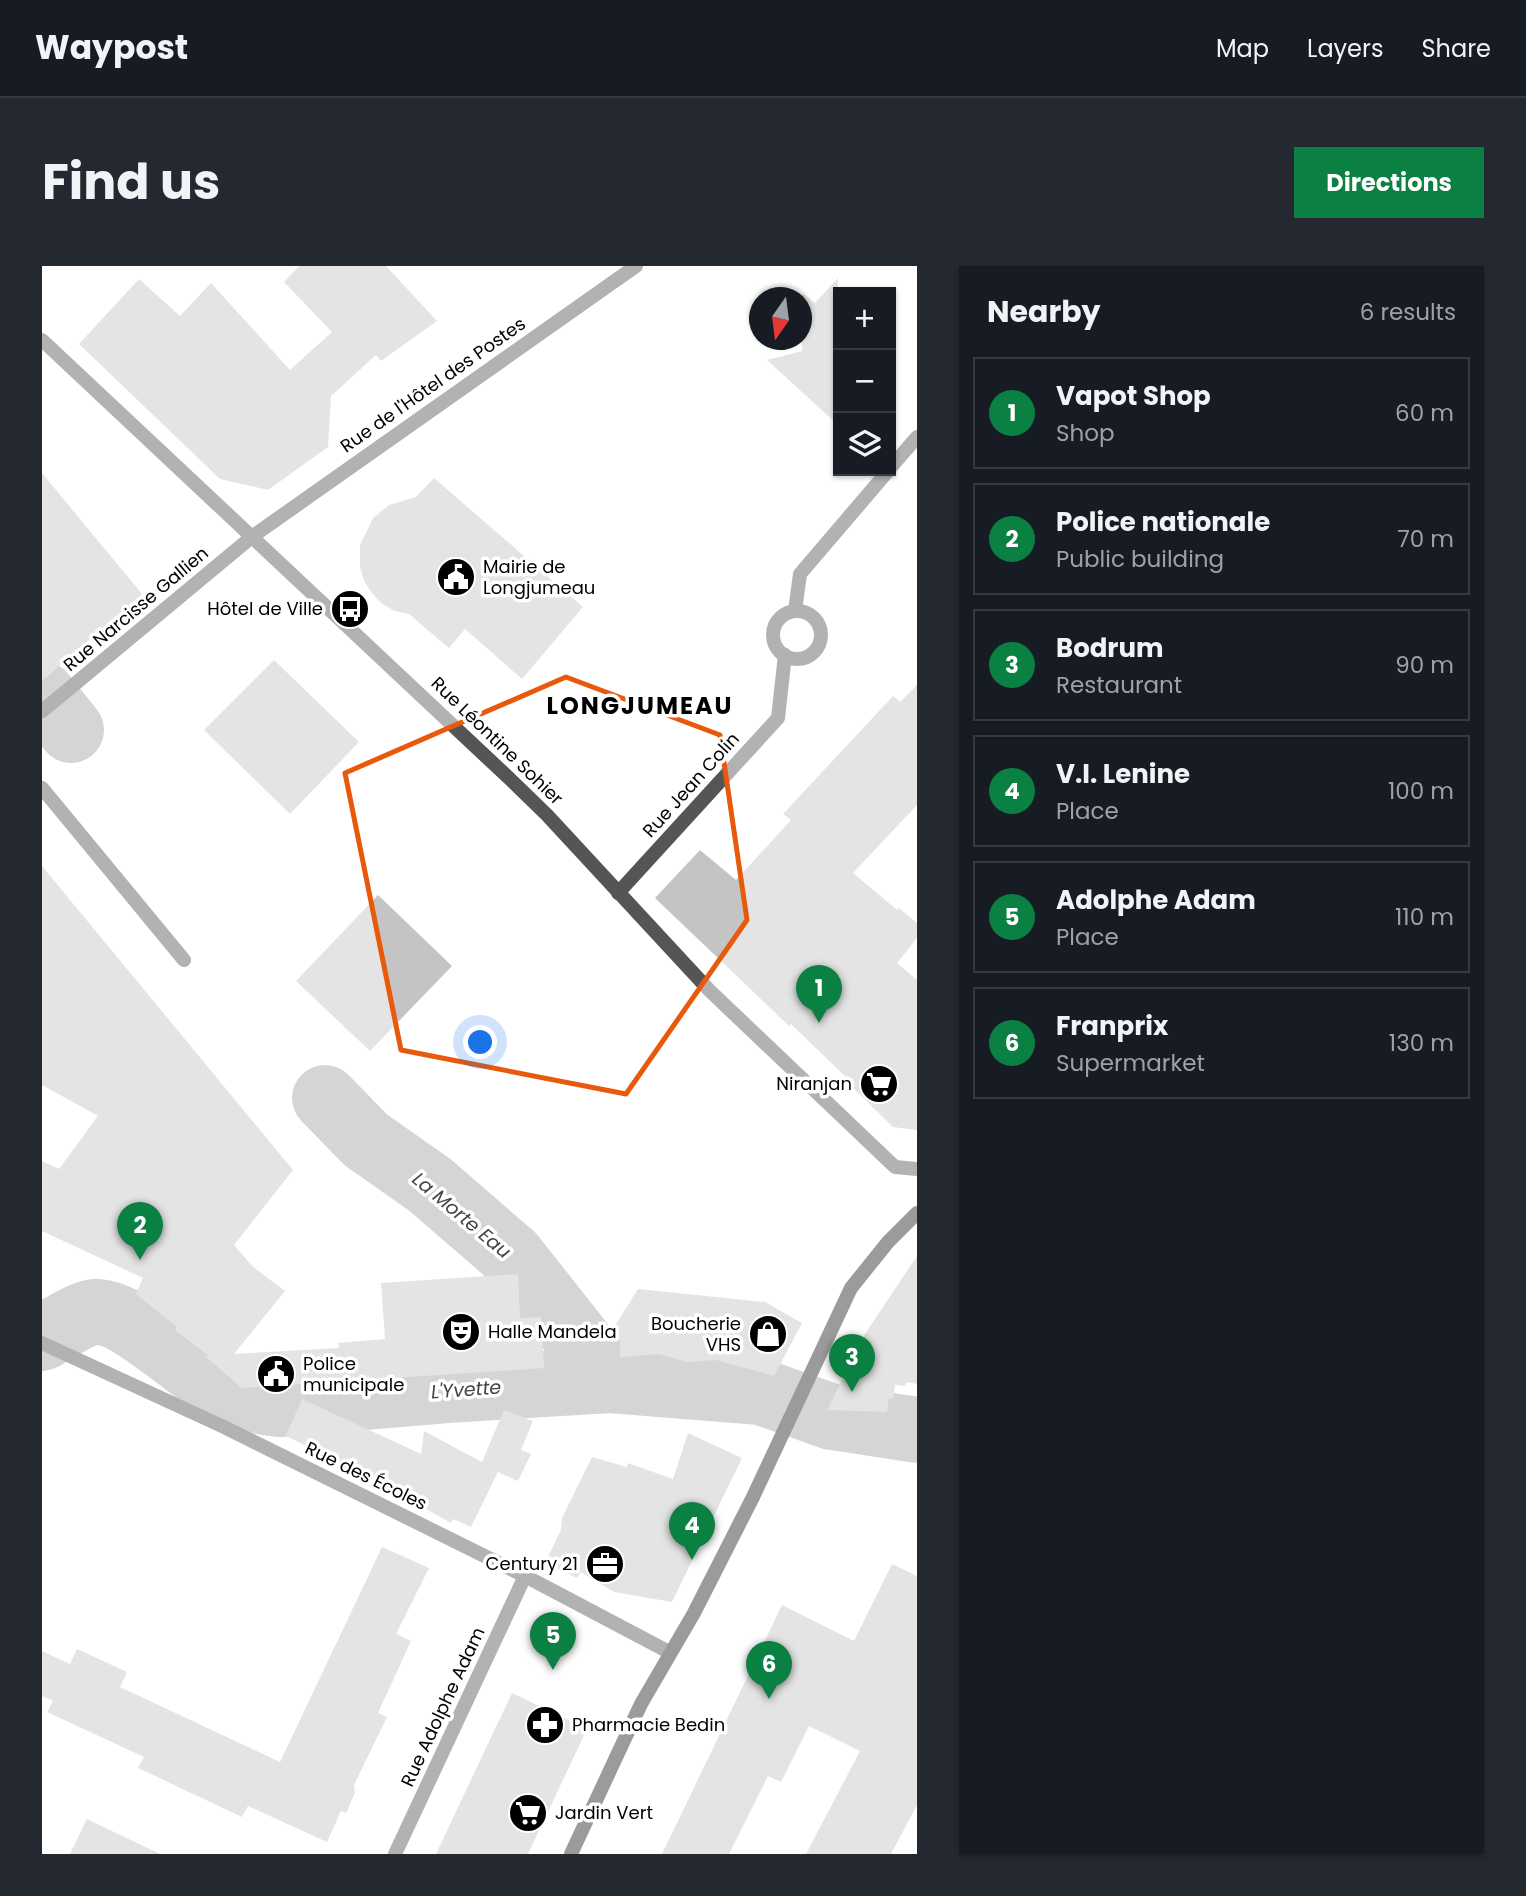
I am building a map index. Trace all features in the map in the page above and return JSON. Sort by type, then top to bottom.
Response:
[{"type":"main road","points":[[572,1854],[641,1704],[694,1613],[766,1469],[851,1288],[888,1242],[917,1213]]},
{"type":"street","name":"Rue de l'Hôtel des Postes","points":[[253,536],[636,266]]},
{"type":"street","name":"Rue Léontine Sohier","points":[[42,340],[517,786],[709,990],[895,1167],[917,1169]]},
{"type":"street","points":[[896,461],[917,437]]},
{"type":"street","points":[[785,655],[800,659],[815,651],[819,644],[820,628],[816,621],[811,615],[795,611],[800,574],[883,476]]},
{"type":"street","name":"Rue Narcisse Gallien","points":[[42,711],[253,536]]},
{"type":"street","name":"Rue Jean Colin","points":[[618,893],[778,718],[785,655],[775,644],[774,629],[782,617],[795,611]]},
{"type":"street","points":[[42,788],[184,960]]},
{"type":"street","name":"Rue des Écoles","points":[[42,1343],[224,1427],[525,1576],[669,1652]]},
{"type":"street","name":"Rue Adolphe Adam","points":[[395,1854],[525,1576]]},
{"type":"highlighted area","points":[[566,677],[720,735],[747,920],[626,1094],[401,1050],[345,773]]},
{"type":"building","points":[[299,266],[386,266],[437,321],[381,361],[376,355],[331,396],[328,447],[268,490],[220,479],[79,344],[139,279],[180,316],[211,283],[290,370],[332,332],[284,282]]},
{"type":"building","points":[[838,278],[838,287],[833,287],[833,420],[767,360],[802,350],[812,350],[812,301],[815,303]]},
{"type":"building","points":[[42,473],[142,594],[42,681]]},
{"type":"building","name":"Mairie de Longjumeau","points":[[434,478],[583,607],[522,679],[465,629],[449,648],[409,614],[382,604],[364,581],[360,567],[360,545],[373,518],[389,505],[416,497]]},
{"type":"building","points":[[274,660],[359,742],[290,814],[204,730]]},
{"type":"building","points":[[917,685],[917,805],[853,873],[917,923],[917,938],[897,963],[917,980],[917,1130],[893,1127],[791,1024],[789,1026],[655,898],[700,850],[736,880],[791,820],[783,814],[893,696],[900,702]]},
{"type":"building","points":[[42,866],[293,1170],[234,1245],[253,1267],[285,1291],[234,1354],[339,1348],[338,1343],[385,1339],[381,1283],[518,1274],[520,1318],[541,1317],[544,1368],[242,1388],[205,1356],[209,1356],[175,1330],[177,1327],[136,1294],[143,1278],[42,1231],[42,1161],[59,1169],[98,1116],[42,1085]]},
{"type":"building","points":[[378,895],[452,966],[370,1051],[296,981]]},
{"type":"building","points":[[917,1256],[917,1384],[906,1382],[905,1386],[895,1385],[887,1412],[827,1410],[865,1334]]},
{"type":"building","points":[[638,1289],[765,1302],[802,1323],[774,1376],[716,1360],[687,1362],[659,1354],[620,1357],[620,1340],[611,1332]]},
{"type":"building","points":[[302,1399],[421,1454],[424,1431],[482,1462],[504,1410],[533,1421],[521,1450],[531,1454],[518,1481],[498,1472],[471,1527],[453,1519],[451,1523],[363,1474],[286,1436]]},
{"type":"building","points":[[688,1433],[742,1458],[672,1602],[614,1592],[581,1572],[577,1578],[545,1563],[561,1530],[562,1518],[592,1457],[627,1467],[628,1463],[673,1479]]},
{"type":"building","points":[[382,1547],[429,1568],[396,1634],[411,1641],[378,1713],[387,1717],[354,1785],[355,1793],[346,1813],[341,1811],[327,1842],[248,1806],[242,1817],[138,1768],[144,1757],[47,1712],[53,1701],[42,1696],[42,1651],[70,1664],[77,1649],[127,1672],[120,1687],[280,1762]]},
{"type":"building","points":[[892,1564],[917,1576],[917,1805],[891,1854],[806,1854],[860,1751],[809,1726],[781,1782],[768,1776],[729,1854],[662,1854],[782,1605],[854,1641]]},
{"type":"building","points":[[512,1693],[587,1729],[528,1854],[436,1854]]},
{"type":"building","points":[[87,1819],[160,1854],[70,1854]]},
{"type":"waterway","name":"La Morte Eau","points":[[42,694],[71,730]]},
{"type":"waterway","name":"La Morte Eau","points":[[325,1098],[366,1140],[430,1185],[512,1256],[610,1380]]},
{"type":"waterway","name":"L'Yvette","points":[[42,1338],[89,1313],[109,1314],[142,1331],[223,1389],[251,1399],[280,1404],[610,1380],[761,1392],[832,1417],[917,1430]]},
{"type":"place","name":"Mairie de Longjumeau","points":[[456,577]]},
{"type":"place","name":"Hôtel de Ville","points":[[350,609]]},
{"type":"place","name":"Vapot Shop","points":[[819,1023]]},
{"type":"place","name":"Niranjan","points":[[879,1084]]},
{"type":"place","name":"Police nationale","points":[[140,1260]]},
{"type":"place","name":"Halle Mandela","points":[[461,1332]]},
{"type":"place","name":"Boucherie VHS","points":[[768,1334]]},
{"type":"place","name":"Police municipale","points":[[276,1374]]},
{"type":"place","name":"Bodrum","points":[[852,1392]]},
{"type":"place","name":"V.I. Lenine","points":[[692,1560]]},
{"type":"place","name":"Century 21","points":[[605,1564]]},
{"type":"place","name":"Adolphe Adam","points":[[553,1670]]},
{"type":"place","name":"Franprix","points":[[769,1699]]},
{"type":"place","name":"Pharmacie Bedin","points":[[545,1725]]},
{"type":"place","name":"Jardin Vert","points":[[528,1813]]},
{"type":"district","name":"LONGJUMEAU","points":[[640,706]]}]
